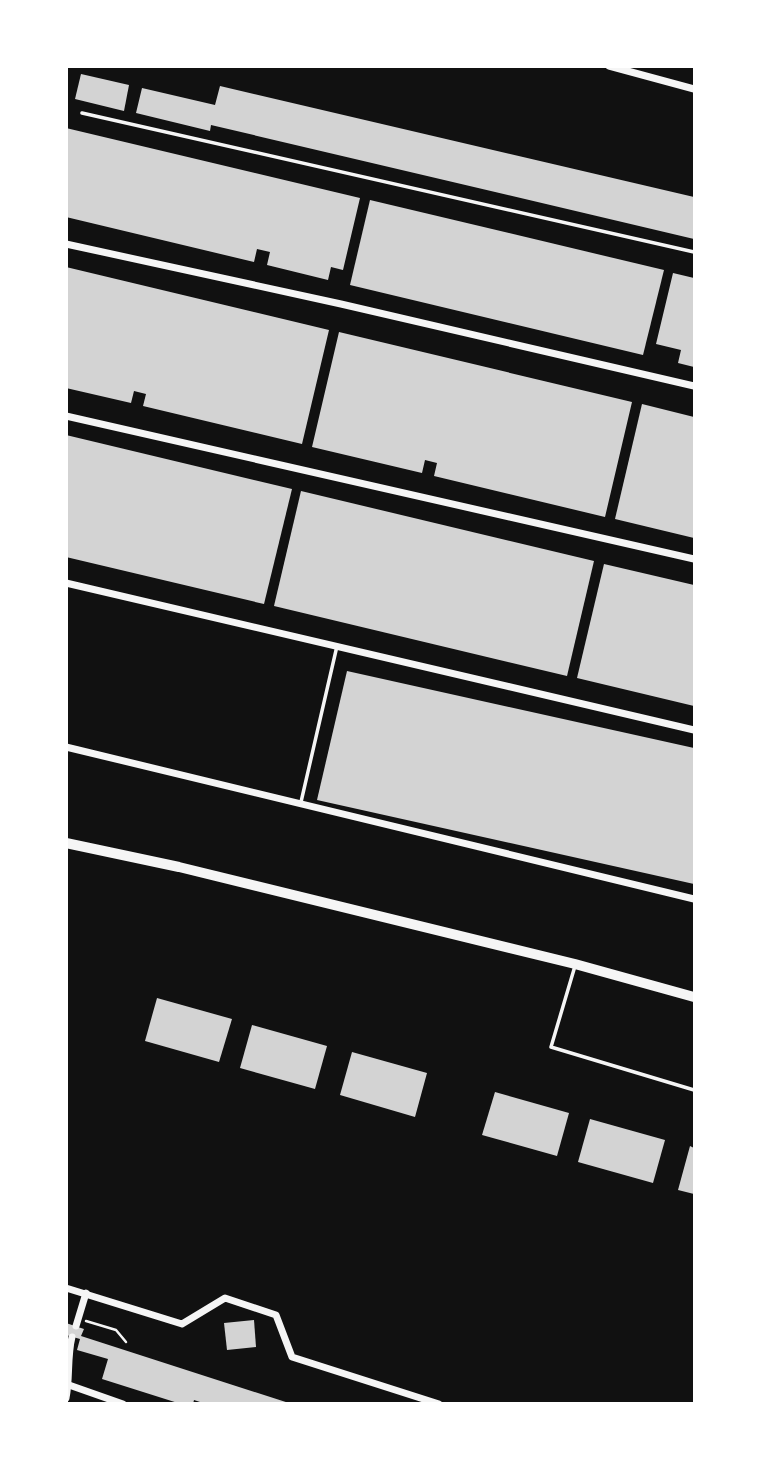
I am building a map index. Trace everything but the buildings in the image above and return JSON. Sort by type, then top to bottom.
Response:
[{"type":"main road","points":[[66,843],[192,870],[575,964],[695,997]]},
{"type":"street","points":[[609,66],[695,89]]},
{"type":"street","points":[[66,244],[695,386]]},
{"type":"street","points":[[66,415],[695,559]]},
{"type":"street","points":[[66,583],[695,730]]},
{"type":"street","points":[[66,747],[695,899]]},
{"type":"street","points":[[66,1288],[182,1324],[225,1298],[276,1315],[292,1357],[439,1404]]},
{"type":"street","points":[[77,1322],[86,1293]]},
{"type":"street","points":[[66,1398],[72,1337]]},
{"type":"street","points":[[69,1385],[123,1404]]},
{"type":"lane","points":[[82,113],[695,252]]},
{"type":"lane","points":[[301,804],[337,646]]},
{"type":"lane","points":[[575,964],[551,1047],[695,1090]]},
{"type":"path","points":[[77,1322],[116,1330],[126,1342]]}]
